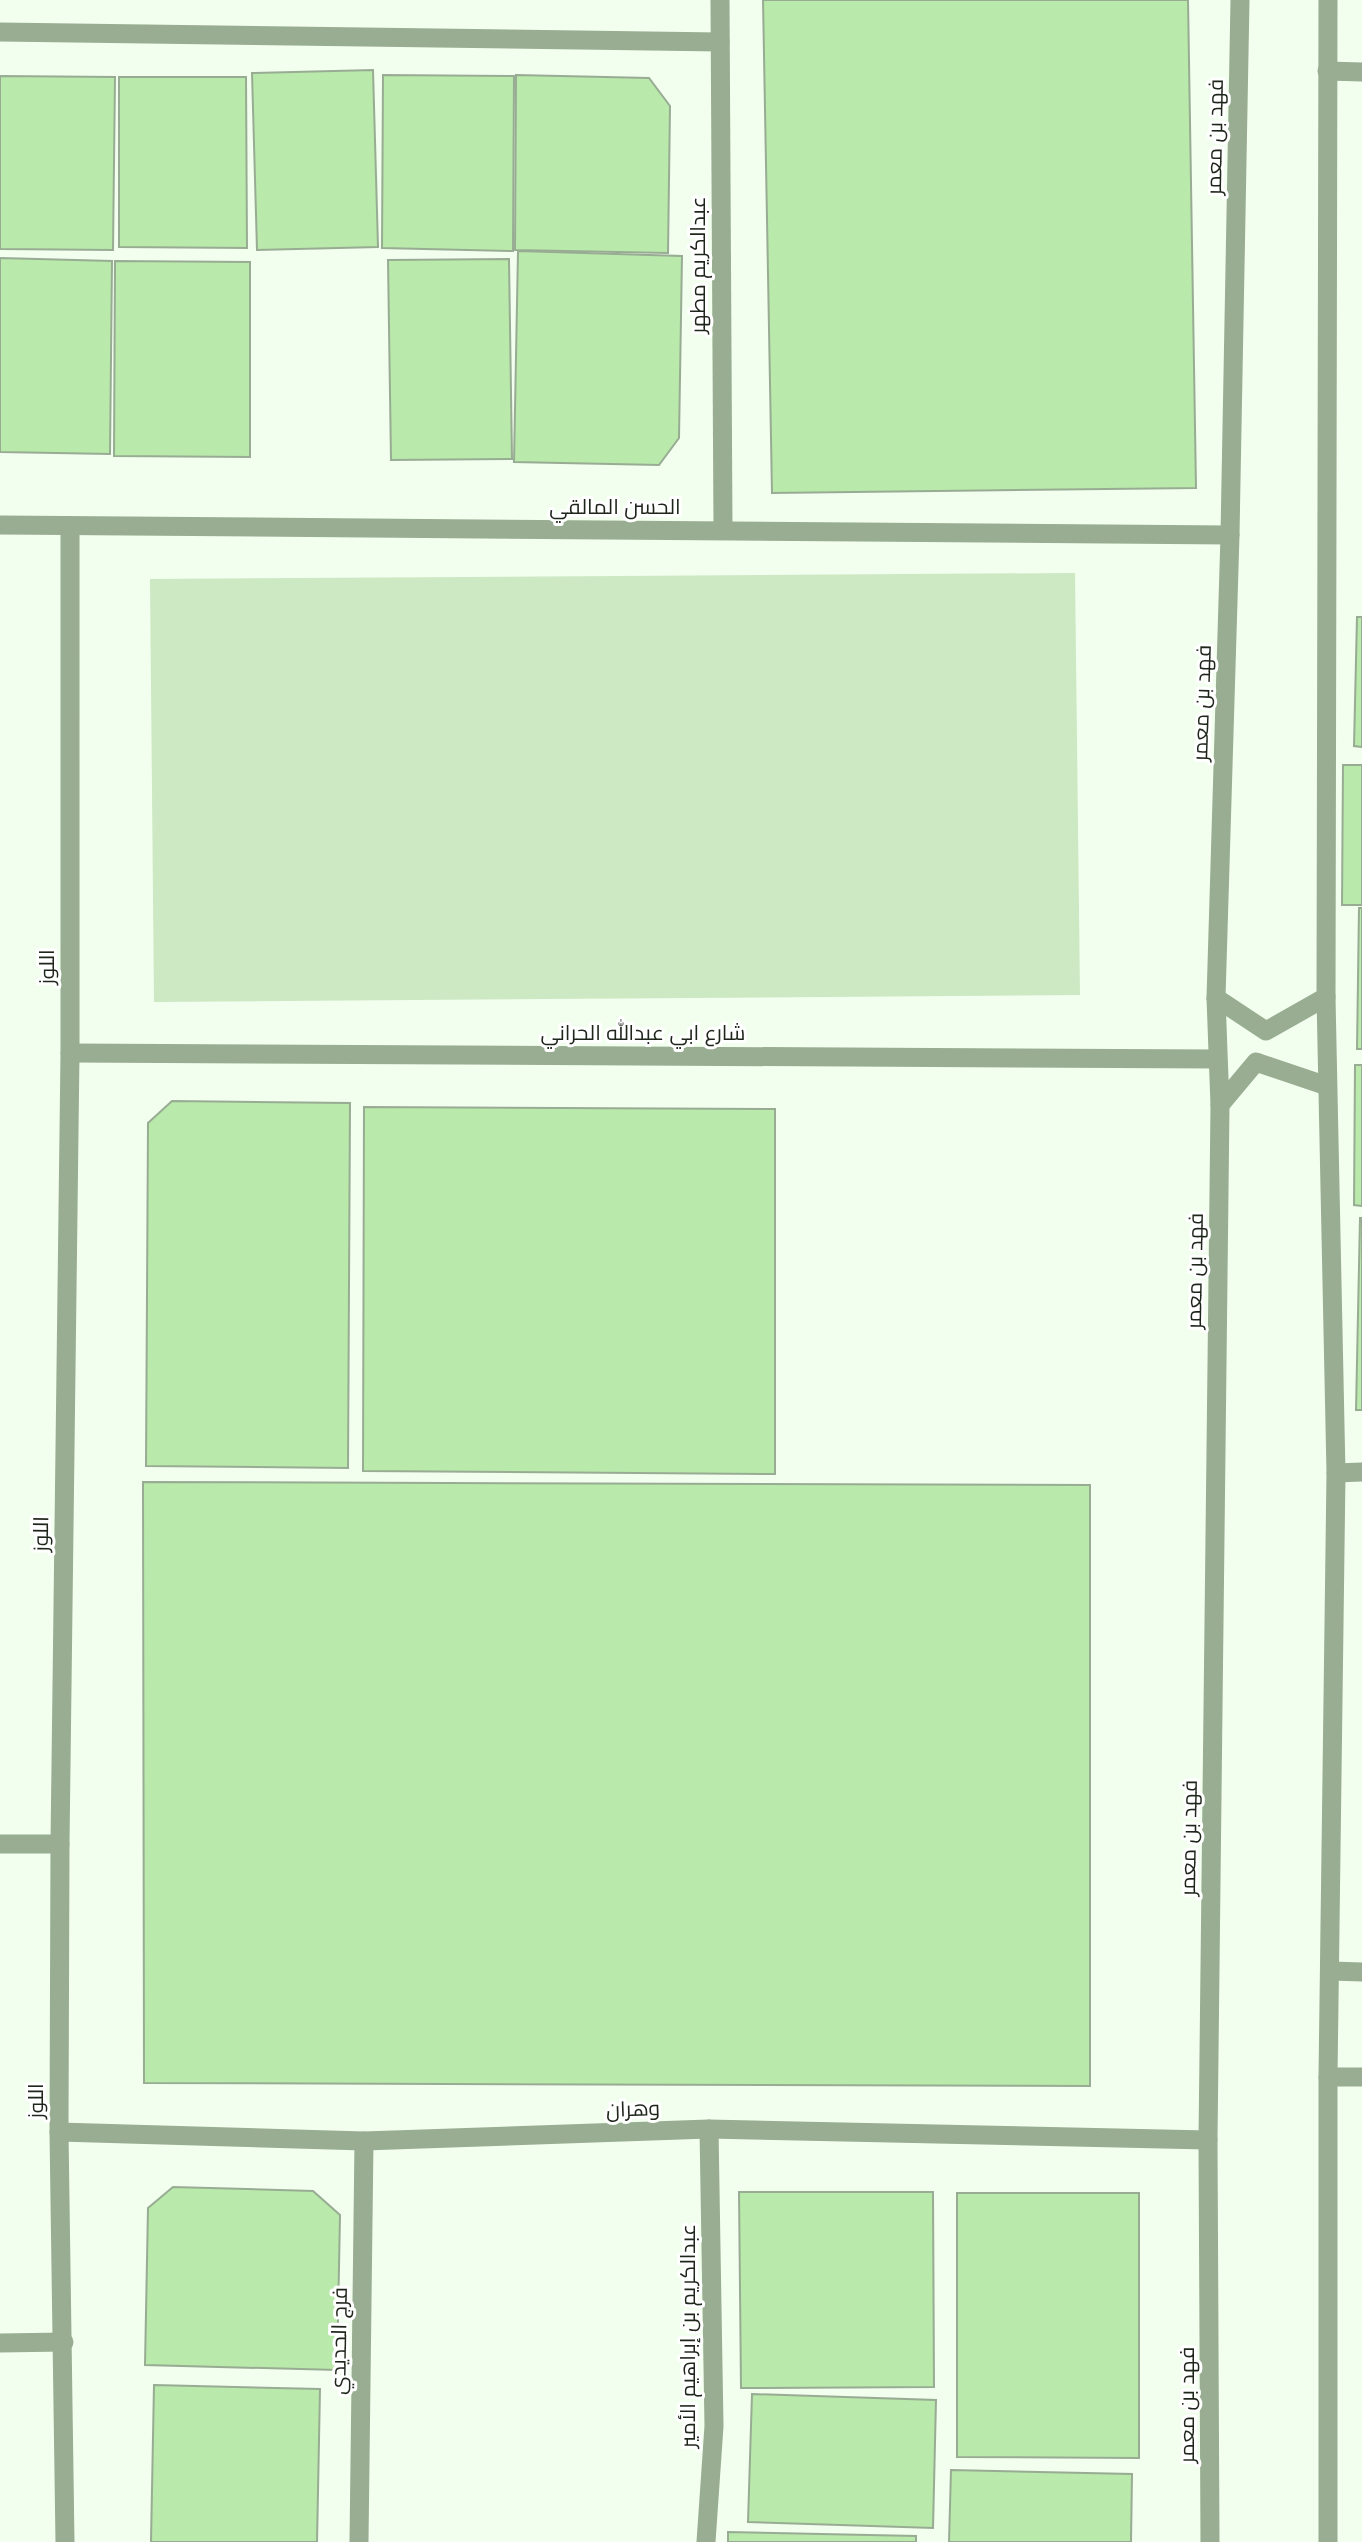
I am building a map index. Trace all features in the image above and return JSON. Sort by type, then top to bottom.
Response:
[{"type":"street","name":"عبدالكريم مطهر","points":[[720,0],[723,530]]},
{"type":"street","name":"فهد بن معمر","points":[[1210,2542],[1208,2140],[1220,1105],[1216,998],[1230,535],[1240,0]]},
{"type":"street","points":[[1328,0],[1326,1086],[1336,1473],[1328,2077],[1328,2542]]},
{"type":"street","points":[[0,32],[720,43]]},
{"type":"street","points":[[1328,71],[1362,72]]},
{"type":"street","name":"الحسن المالقي","points":[[0,525],[1230,535]]},
{"type":"street","name":"اللوز","points":[[65,2542],[59,2132],[69,1053],[70,526]]},
{"type":"street","points":[[1216,998],[1266,1031],[1326,997]]},
{"type":"street","name":"شارع ابي عبدالله الحراني","points":[[69,1053],[1217,1059]]},
{"type":"street","points":[[1220,1105],[1256,1062],[1326,1086]]},
{"type":"street","points":[[1336,1473],[1362,1472]]},
{"type":"street","points":[[0,1844],[60,1844]]},
{"type":"street","points":[[1331,1971],[1362,1972]]},
{"type":"street","points":[[1328,2077],[1362,2077]]},
{"type":"street","name":"وهران","points":[[59,2132],[364,2141],[709,2129],[1208,2140]]},
{"type":"street","name":"عبدالكريم بن إبراهيم الأمير","points":[[706,2542],[714,2426],[709,2129]]},
{"type":"street","name":"فرج الحديدي","points":[[359,2542],[364,2141]]},
{"type":"street","points":[[0,2343],[64,2342]]},
{"type":"green space","points":[[1075,573],[1080,995],[154,1002],[150,579]]},
{"type":"building","points":[[763,0],[1188,0],[1196,488],[772,493]]},
{"type":"building","points":[[373,70],[378,247],[257,250],[252,73]]},
{"type":"building","points":[[383,75],[514,76],[513,251],[382,248]]},
{"type":"building","points":[[516,75],[649,78],[670,106],[668,253],[515,250]]},
{"type":"building","points":[[0,76],[115,77],[113,250],[0,249]]},
{"type":"building","points":[[119,77],[246,77],[247,248],[119,247]]},
{"type":"building","points":[[518,251],[682,256],[679,438],[659,465],[514,462]]},
{"type":"building","points":[[0,258],[112,261],[110,454],[0,452]]},
{"type":"building","points":[[509,259],[512,459],[391,460],[388,260]]},
{"type":"building","points":[[115,261],[250,262],[250,457],[114,456]]},
{"type":"building","points":[[1357,617],[1362,617],[1362,747],[1354,746]]},
{"type":"building","points":[[1343,765],[1362,765],[1362,905],[1342,905]]},
{"type":"building","points":[[1359,908],[1362,908],[1362,1049],[1357,1049]]},
{"type":"building","points":[[1355,1065],[1362,1065],[1362,1206],[1354,1205]]},
{"type":"building","points":[[172,1101],[350,1103],[348,1468],[146,1466],[148,1123]]},
{"type":"building","points":[[364,1107],[775,1109],[775,1474],[363,1471]]},
{"type":"building","points":[[1360,1218],[1362,1410],[1356,1410]]},
{"type":"building","points":[[143,1482],[1090,1485],[1090,2086],[144,2083]]},
{"type":"building","points":[[173,2187],[313,2191],[340,2215],[337,2370],[145,2365],[148,2208]]},
{"type":"building","points":[[739,2192],[933,2192],[934,2387],[741,2388]]},
{"type":"building","points":[[957,2193],[1139,2193],[1139,2458],[957,2457]]},
{"type":"building","points":[[154,2385],[320,2389],[317,2542],[151,2542]]},
{"type":"building","points":[[752,2394],[936,2400],[933,2528],[748,2522]]},
{"type":"building","points":[[951,2470],[1132,2474],[1131,2542],[949,2542]]},
{"type":"building","points":[[728,2532],[916,2536],[916,2542],[728,2542]]}]
